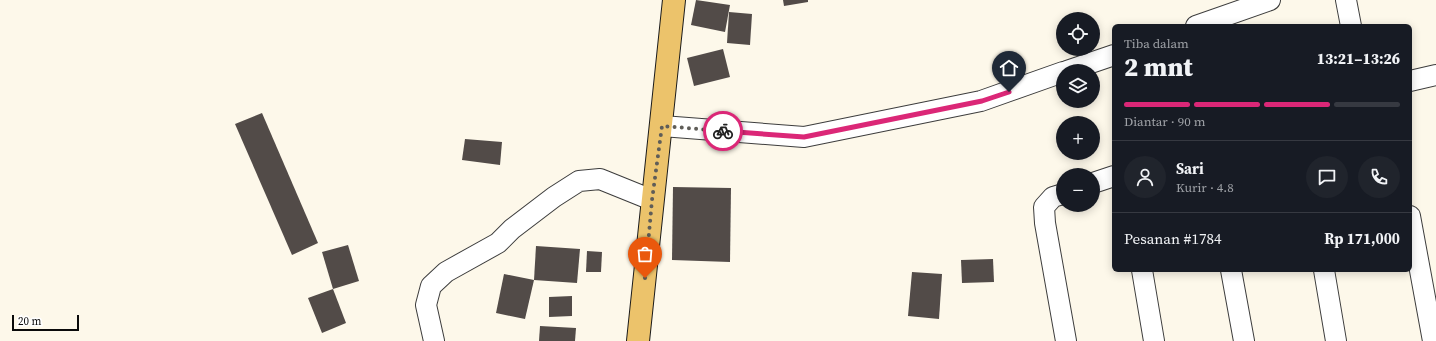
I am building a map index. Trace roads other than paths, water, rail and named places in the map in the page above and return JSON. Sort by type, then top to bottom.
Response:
[{"type":"main road","points":[[638,341],[652,200],[662,126],[672,7],[674,0]]},
{"type":"street","points":[[1202,24],[1270,0]]},
{"type":"street","points":[[1346,0],[1351,24]]},
{"type":"street","points":[[1088,64],[1112,56]]},
{"type":"street","points":[[662,126],[804,137],[982,101],[1056,75]]},
{"type":"street","points":[[1412,81],[1436,75]]},
{"type":"street","points":[[1100,181],[1112,177]]},
{"type":"street","points":[[434,341],[426,305],[431,286],[446,272],[498,243],[512,229],[559,193],[579,181],[600,179],[652,200]]},
{"type":"street","points":[[1056,196],[1053,197],[1044,207],[1045,223],[1066,341]]},
{"type":"street","points":[[1412,227],[1433,341]]},
{"type":"street","points":[[1142,272],[1154,341]]},
{"type":"street","points":[[1231,272],[1244,341]]},
{"type":"street","points":[[1324,272],[1336,341]]}]
